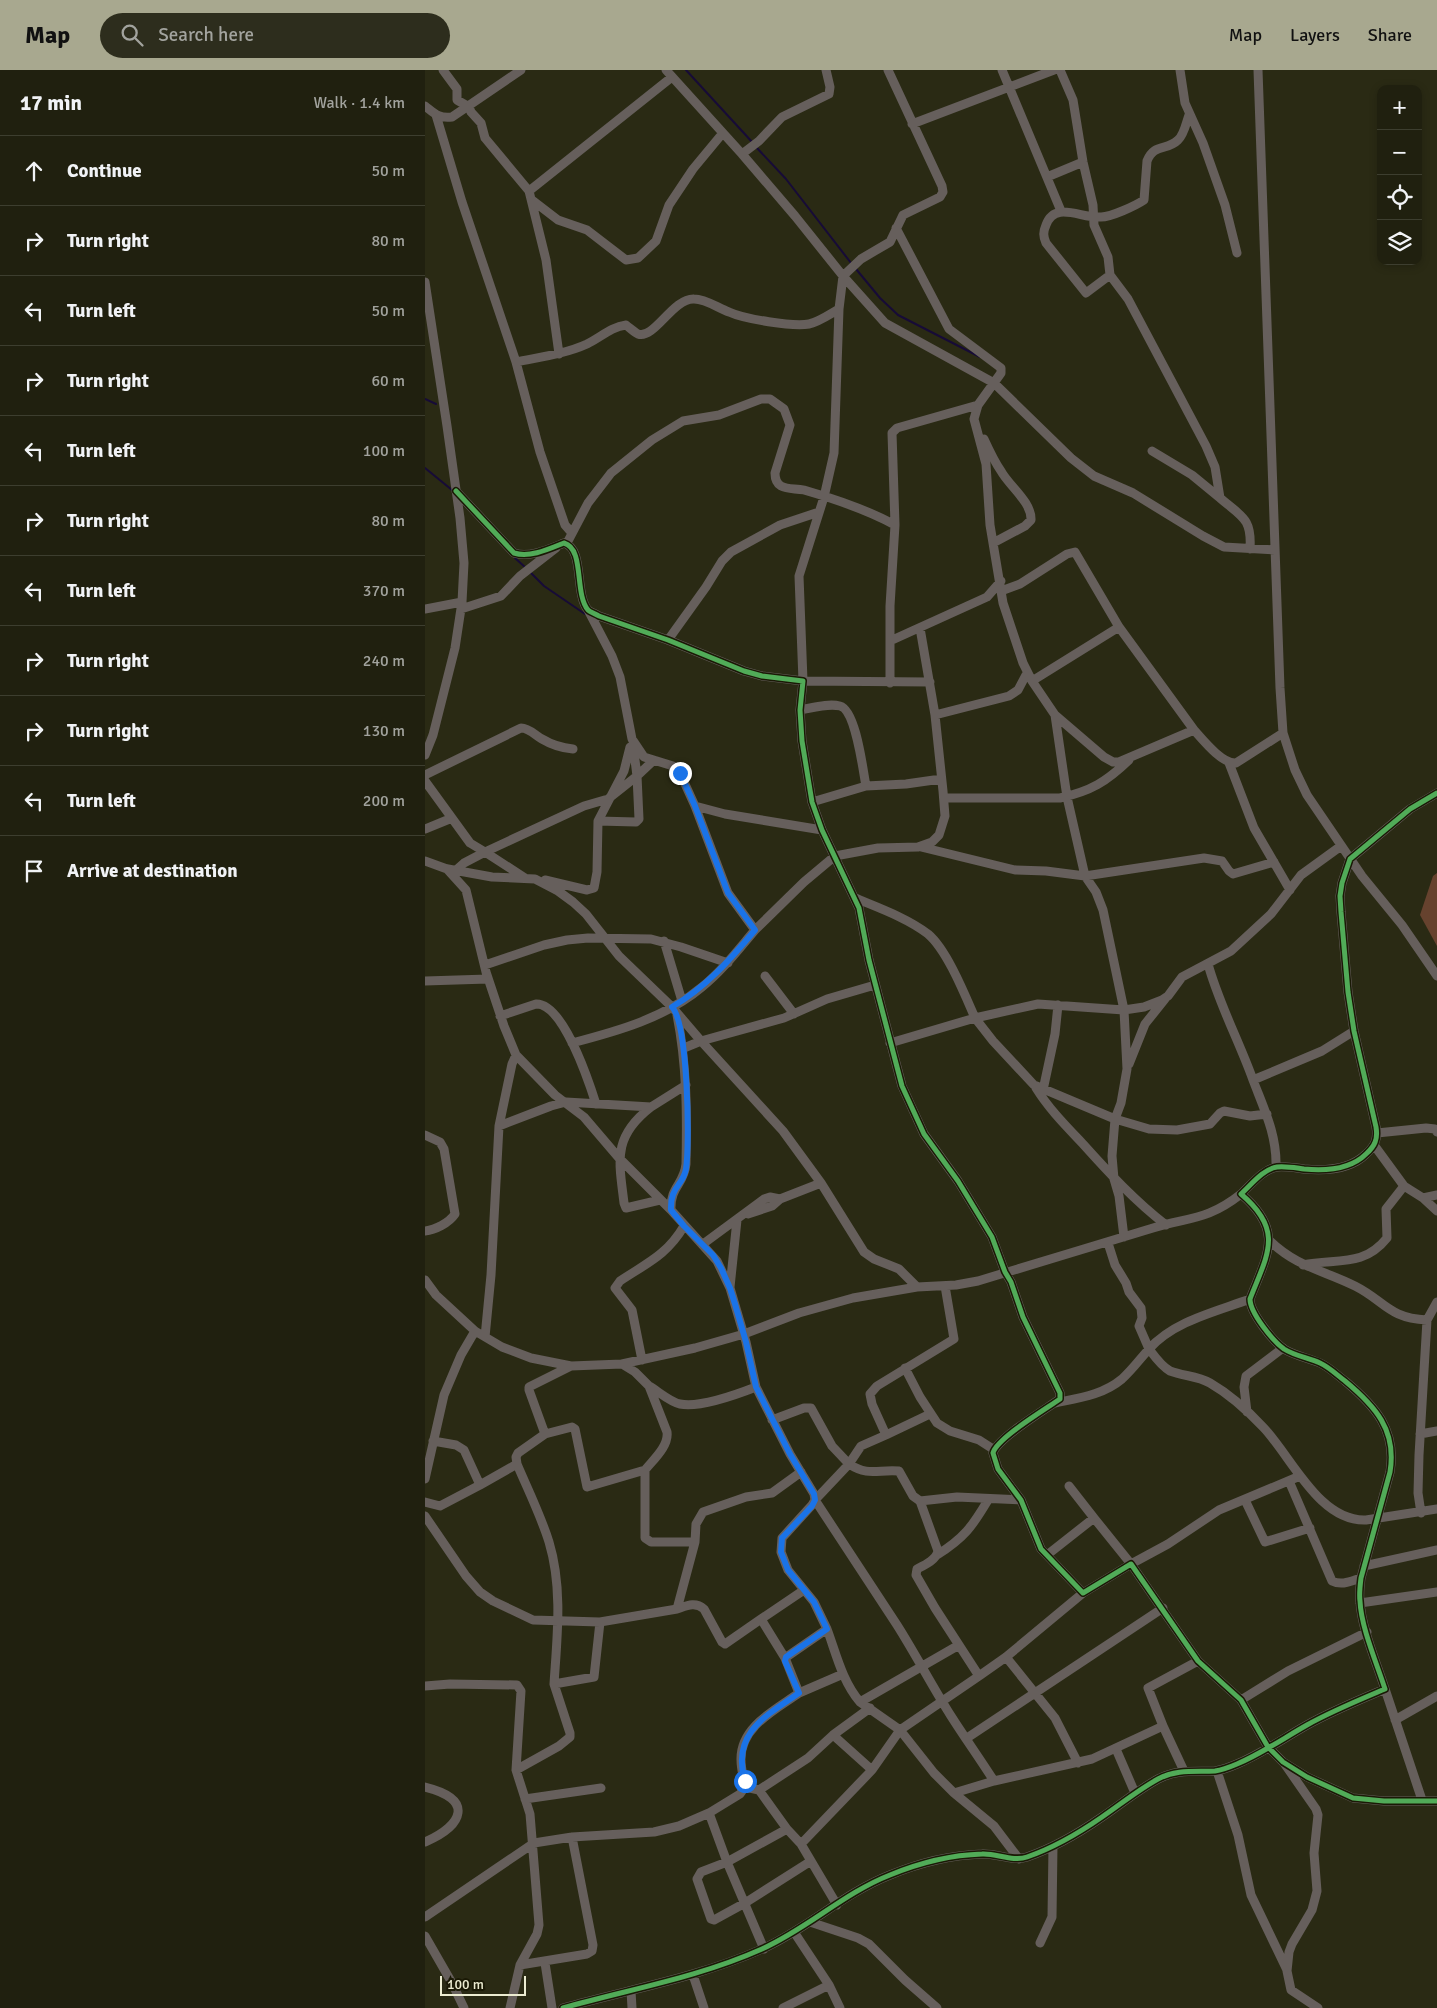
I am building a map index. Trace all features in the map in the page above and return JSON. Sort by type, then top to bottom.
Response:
[{"type":"street","points":[[443,70],[457,89],[457,100],[469,106],[471,112],[481,123],[485,138],[529,191],[546,260],[559,354]]},
{"type":"street","points":[[425,106],[436,116],[452,117],[521,70]]},
{"type":"street","points":[[742,154],[759,141],[782,117],[829,94],[830,88],[826,70]]},
{"type":"street","points":[[888,70],[942,186],[943,192],[940,197],[903,215],[890,242],[861,259],[843,276],[839,309],[834,445],[824,497],[799,576],[803,681],[800,710],[803,752],[812,802],[821,830],[855,898],[875,985],[902,1086],[924,1134],[977,1210],[992,1237],[1031,1337],[1060,1393],[1061,1400],[1029,1419],[993,1449]]},
{"type":"street","points":[[1002,70],[1061,210]]},
{"type":"street","points":[[912,124],[1054,70]]},
{"type":"street","points":[[1060,70],[1073,100],[1095,231],[1108,257],[1110,275],[1128,298],[1206,446],[1215,468],[1220,498]]},
{"type":"street","points":[[1180,70],[1185,103],[1203,144],[1222,196],[1237,253]]},
{"type":"street","points":[[1258,70],[1283,733],[1295,770],[1307,795],[1350,859],[1402,925],[1437,976]]},
{"type":"street","points":[[529,191],[669,74],[742,154],[843,276],[889,326],[995,383],[1086,471],[1133,493],[1224,547],[1275,550]]},
{"type":"street","points":[[1110,275],[1086,293],[1046,243],[1043,236],[1046,223],[1053,213],[1061,210],[1094,218],[1104,217],[1144,200],[1149,156],[1153,150],[1175,143],[1180,139],[1189,115]]},
{"type":"street","points":[[436,116],[461,202],[515,362],[540,452],[566,529],[572,533]]},
{"type":"street","points":[[532,200],[558,220],[587,230],[617,255],[626,260],[638,258],[649,250],[656,241],[669,206],[693,169],[722,134]]},
{"type":"street","points":[[1047,177],[1083,162]]},
{"type":"street","points":[[897,228],[949,329],[1001,368],[1001,373],[995,383],[978,405],[974,419],[986,464],[993,543],[1001,581],[1001,591],[1029,677],[1055,715],[1104,757],[1119,762],[1133,758],[1194,730]]},
{"type":"street","points":[[425,282],[456,490],[464,563],[461,606],[455,648],[429,735],[425,755]]},
{"type":"street","points":[[515,362],[559,354],[588,343],[618,326],[626,325],[638,334],[645,335],[652,331],[664,317],[685,300],[694,298],[731,313],[762,320],[797,324],[809,324],[839,309]]},
{"type":"street","points":[[425,609],[461,606],[501,596],[520,576],[563,544],[572,533],[588,503],[611,473],[652,440],[683,421],[728,413],[761,399],[770,399],[784,409],[790,425],[775,472],[777,483],[784,487],[801,489],[858,507],[895,525]]},
{"type":"street","points":[[890,683],[895,525],[893,431],[897,428],[978,405]]},
{"type":"street","points":[[974,419],[1000,471],[1023,501],[1031,517],[1031,520],[1025,526],[993,543]]},
{"type":"street","points":[[1152,451],[1192,476],[1246,520],[1251,534],[1250,549]]},
{"type":"street","points":[[456,490],[513,554],[528,555],[563,544],[573,548],[576,553],[578,576],[588,610],[612,656],[620,677],[637,776],[639,819],[636,822],[598,822]]},
{"type":"street","points":[[668,640],[706,587],[721,560],[731,552],[780,525],[819,512]]},
{"type":"street","points":[[1001,591],[1020,584],[1067,554],[1075,552],[1119,626],[1194,730],[1229,763],[1254,828],[1291,890]]},
{"type":"street","points":[[890,641],[987,598],[1001,581]]},
{"type":"street","points":[[588,610],[610,621],[668,640],[744,671],[762,676],[803,681],[930,682]]},
{"type":"street","points":[[935,715],[1009,696],[1018,690],[1029,677],[1119,626]]},
{"type":"street","points":[[918,847],[932,842],[939,835],[945,816],[935,715],[920,628]]},
{"type":"street","points":[[800,710],[839,706],[847,710],[855,731],[866,786]]},
{"type":"street","points":[[1055,715],[1067,797],[1085,876],[1097,892],[1103,910],[1124,1010],[1127,1068],[1122,1098],[1115,1119],[1112,1156],[1124,1237]]},
{"type":"street","points":[[425,775],[521,728],[527,729],[541,739],[560,748],[573,750]]},
{"type":"street","points":[[1229,763],[1240,760],[1283,733]]},
{"type":"street","points":[[632,739],[640,754],[644,757],[667,763],[676,768],[695,806],[728,893],[755,930]]},
{"type":"street","points":[[425,861],[451,870],[491,877],[525,878],[587,890],[593,888],[597,872],[598,822],[608,798],[624,771],[632,739]]},
{"type":"street","points":[[944,798],[1053,799],[1067,797],[1087,791],[1106,781],[1133,758]]},
{"type":"street","points":[[451,870],[584,806],[608,798],[637,776],[654,760]]},
{"type":"street","points":[[812,802],[866,786],[906,784],[941,779]]},
{"type":"street","points":[[425,781],[469,843],[525,878]]},
{"type":"street","points":[[425,1280],[436,1295],[475,1331],[514,1353],[571,1366],[622,1364],[744,1334],[828,1304],[853,1298],[917,1287],[967,1284],[1124,1237],[1207,1215],[1219,1210],[1241,1194],[1267,1170],[1276,1167],[1307,1169],[1340,1167],[1359,1160],[1374,1145],[1377,1133],[1354,1031],[1344,962],[1340,896],[1346,867],[1350,859],[1410,810],[1437,793]]},
{"type":"street","points":[[695,806],[725,814],[821,830]]},
{"type":"street","points":[[425,829],[453,818]]},
{"type":"street","points":[[1127,1068],[1145,1024],[1182,977],[1231,951],[1279,905],[1308,868],[1341,846]]},
{"type":"street","points":[[572,1043],[628,1028],[674,1009],[704,986],[727,963],[755,930],[797,888],[835,856],[878,848],[918,847],[1015,870],[1046,871],[1085,876],[1204,858],[1222,861],[1233,874],[1274,862]]},
{"type":"street","points":[[451,870],[466,890],[488,979],[500,1016],[516,1055],[538,1079],[585,1117],[619,1158],[671,1210],[717,1261],[730,1288],[744,1334],[756,1387],[772,1420],[811,1488],[815,1500],[994,1781]]},
{"type":"street","points":[[539,880],[573,902],[619,956],[674,1009],[701,1041],[764,1108],[821,1183],[864,1252],[874,1259],[899,1269],[917,1287]]},
{"type":"street","points":[[855,898],[884,910],[928,935],[947,960],[975,1018],[993,1041],[1039,1088],[1050,1108],[1114,1179],[1167,1225]]},
{"type":"street","points":[[485,965],[529,950],[567,940],[605,938],[644,938],[664,941],[727,963]]},
{"type":"street","points":[[664,941],[682,1001]]},
{"type":"street","points":[[1208,964],[1220,1002],[1240,1045],[1267,1114],[1275,1143],[1276,1167]]},
{"type":"street","points":[[765,976],[794,1014]]},
{"type":"street","points":[[425,981],[488,979]]},
{"type":"street","points":[[684,1048],[701,1041],[794,1014],[827,999],[875,985]]},
{"type":"street","points":[[891,1043],[1026,1005],[1058,1005],[1124,1010],[1149,1005],[1168,996]]},
{"type":"street","points":[[500,1016],[541,1004],[548,1008],[561,1024],[583,1064],[596,1104]]},
{"type":"street","points":[[1039,1088],[1055,1034],[1058,1005]]},
{"type":"street","points":[[671,1210],[671,1196],[686,1169],[687,1085],[684,1048],[674,1009]]},
{"type":"street","points":[[1253,1080],[1322,1051],[1354,1031]]},
{"type":"street","points":[[485,1337],[491,1275],[499,1126],[516,1055]]},
{"type":"street","points":[[660,1200],[626,1208],[619,1158],[627,1131],[635,1121],[651,1108],[687,1085]]},
{"type":"street","points":[[1039,1088],[1115,1119],[1149,1129],[1177,1130],[1209,1124],[1224,1111],[1250,1116],[1267,1114]]},
{"type":"street","points":[[499,1126],[566,1102],[651,1108]]},
{"type":"street","points":[[1377,1133],[1426,1128],[1435,1129],[1437,1132]]},
{"type":"street","points":[[425,1135],[440,1142],[443,1149],[455,1214],[452,1220],[435,1229],[425,1231]]},
{"type":"street","points":[[1374,1145],[1404,1186],[1423,1198],[1437,1211]]},
{"type":"street","points":[[703,1244],[764,1199],[769,1197],[780,1199],[821,1183]]},
{"type":"street","points":[[1303,1265],[1353,1260],[1370,1253],[1387,1238],[1386,1209],[1404,1186]]},
{"type":"street","points":[[1241,1194],[1260,1215],[1270,1241],[1288,1256],[1303,1265],[1358,1287],[1401,1316],[1427,1320]]},
{"type":"street","points":[[1423,1198],[1437,1195]]},
{"type":"street","points":[[730,1288],[739,1218]]},
{"type":"street","points":[[642,1360],[632,1310],[628,1302],[616,1291],[616,1285],[666,1251],[676,1240],[684,1226]]},
{"type":"street","points":[[1270,1241],[1268,1254],[1250,1299],[1255,1315],[1283,1348],[1329,1368],[1363,1396],[1382,1419],[1391,1447],[1392,1459],[1361,1578],[1360,1603],[1367,1632],[1422,1800]]},
{"type":"street","points":[[1108,1243],[1115,1265],[1127,1283],[1129,1292],[1141,1308],[1142,1318],[1139,1326],[1149,1349],[1169,1370],[1209,1383],[1247,1412],[1265,1428],[1300,1476],[1326,1503],[1346,1518],[1355,1520],[1421,1513],[1437,1509]]},
{"type":"street","points":[[886,1435],[871,1404],[871,1394],[877,1386],[954,1338],[945,1286]]},
{"type":"street","points":[[1055,1403],[1091,1395],[1115,1384],[1128,1374],[1154,1343],[1177,1327],[1250,1299]]},
{"type":"street","points":[[1421,1513],[1418,1493],[1427,1320],[1437,1302]]},
{"type":"street","points":[[425,1478],[444,1394],[461,1355],[475,1331]]},
{"type":"street","points":[[1247,1412],[1244,1387],[1246,1376],[1283,1348]]},
{"type":"street","points":[[622,1364],[635,1372],[649,1386],[679,1404],[721,1399],[756,1387]]},
{"type":"street","points":[[545,1434],[529,1387],[571,1366]]},
{"type":"street","points":[[905,1368],[930,1414],[943,1428],[979,1440],[993,1449]]},
{"type":"street","points":[[516,1770],[559,1746],[570,1737],[570,1733],[554,1684],[558,1622],[557,1588],[549,1542],[517,1464],[516,1457],[518,1453],[545,1434],[573,1427],[587,1487],[645,1470],[661,1450],[667,1436],[649,1386]]},
{"type":"street","points":[[772,1420],[804,1408],[811,1408],[826,1438],[849,1464],[863,1472],[899,1470],[913,1496],[920,1501],[938,1551],[937,1555]]},
{"type":"street","points":[[930,1414],[863,1444],[849,1464],[785,1533],[780,1545],[783,1562],[814,1602],[827,1629],[843,1674],[859,1702],[899,1730],[934,1773],[954,1793],[993,1826],[1019,1859]]},
{"type":"street","points":[[1420,1434],[1437,1431]]},
{"type":"street","points":[[433,1441],[456,1445],[464,1450],[480,1485]]},
{"type":"street","points":[[993,1449],[995,1464],[1021,1500],[1036,1541],[1083,1593]]},
{"type":"street","points":[[425,1502],[440,1506],[517,1464]]},
{"type":"street","points":[[645,1470],[645,1538],[651,1542],[695,1542]]},
{"type":"street","points":[[677,1608],[695,1542],[696,1524],[703,1512],[746,1497],[771,1493],[801,1472]]},
{"type":"street","points":[[801,1844],[872,1770],[899,1730],[943,1702],[1006,1657],[1083,1593],[1168,1544],[1215,1512],[1300,1476]]},
{"type":"street","points":[[1289,1481],[1333,1582],[1343,1584],[1361,1578]]},
{"type":"street","points":[[1069,1486],[1131,1564],[1198,1660],[1241,1700],[1268,1748],[1283,1762],[1307,1777],[1353,1798],[1384,1801],[1437,1801]]},
{"type":"street","points":[[920,1501],[957,1497],[988,1500],[1021,1500]]},
{"type":"street","points":[[979,1676],[916,1574],[917,1569],[955,1543],[969,1530],[988,1500]]},
{"type":"street","points":[[1245,1500],[1265,1542],[1310,1528]]},
{"type":"street","points":[[425,1516],[466,1576],[480,1592],[493,1601],[533,1620],[601,1622],[694,1604],[700,1605],[704,1609],[722,1642],[725,1644],[804,1590]]},
{"type":"street","points":[[1047,1555],[1094,1518]]},
{"type":"street","points":[[1364,1566],[1437,1550]]},
{"type":"street","points":[[1360,1603],[1437,1592]]},
{"type":"street","points":[[967,1738],[1163,1608]]},
{"type":"street","points":[[761,1619],[785,1658],[799,1693]]},
{"type":"street","points":[[554,1684],[594,1677],[596,1674],[601,1622]]},
{"type":"street","points":[[785,1658],[827,1629]]},
{"type":"street","points":[[1241,1700],[1288,1671],[1367,1632]]},
{"type":"street","points":[[859,1702],[959,1645]]},
{"type":"street","points":[[1006,1657],[1036,1692],[1060,1726],[1078,1763]]},
{"type":"street","points":[[1184,1770],[1163,1726],[1148,1688],[1198,1660]]},
{"type":"street","points":[[425,1917],[533,1843],[572,1837],[654,1832],[679,1826],[709,1813],[740,1794],[745,1787],[741,1759],[745,1739],[762,1719],[799,1693],[843,1674]]},
{"type":"street","points":[[425,1686],[517,1685],[521,1691],[516,1770],[530,1814],[539,1925],[535,1939],[520,1965],[510,2008]]},
{"type":"street","points":[[563,2008],[587,2005],[631,1991],[693,1976],[763,1948],[794,1932],[868,1885],[889,1875],[925,1864],[974,1854],[993,1854],[1019,1859],[1053,1846],[1099,1820],[1135,1793],[1160,1778],[1184,1770],[1217,1771],[1248,1759],[1322,1717],[1385,1689]]},
{"type":"street","points":[[1395,1720],[1437,1696]]},
{"type":"street","points":[[759,1790],[808,1758],[833,1735],[869,1708]]},
{"type":"street","points":[[954,1793],[994,1781],[1078,1763],[1116,1749],[1163,1726]]},
{"type":"street","points":[[833,1735],[872,1770]]},
{"type":"street","points":[[1116,1749],[1135,1793]]},
{"type":"street","points":[[1283,1762],[1316,1809],[1317,1814],[1314,1853],[1317,1882],[1315,1900],[1309,1915],[1292,1944],[1287,1971]]},
{"type":"street","points":[[1217,1771],[1238,1836],[1251,1895],[1287,1971],[1291,1990],[1318,2008]]},
{"type":"street","points":[[425,1786],[451,1798],[456,1804],[458,1811],[457,1818],[452,1826],[441,1835],[425,1842]]},
{"type":"street","points":[[745,1787],[759,1790],[787,1829],[801,1844],[837,1905]]},
{"type":"street","points":[[525,1799],[601,1788]]},
{"type":"street","points":[[709,1813],[763,1948]]},
{"type":"street","points":[[787,1829],[727,1862],[701,1872],[697,1879],[711,1919],[714,1920],[745,1903],[811,1861]]},
{"type":"street","points":[[520,1965],[545,1963],[587,1954],[592,1951],[593,1945],[572,1837]]},
{"type":"street","points":[[1040,1942],[1052,1917],[1053,1846]]},
{"type":"street","points":[[810,1922],[858,1938],[869,1944],[937,2008]]},
{"type":"street","points":[[794,1932],[829,1985],[840,2008]]},
{"type":"street","points":[[425,1936],[427,1949],[452,1983],[463,2008]]},
{"type":"street","points":[[545,1963],[552,2008]]},
{"type":"street","points":[[693,1976],[704,2008]]},
{"type":"street","points":[[783,2008],[829,1985]]},
{"type":"street","points":[[631,1991],[632,2008]]},
{"type":"shaded area","points":[[1437,873],[1437,946],[1420,915],[1433,876]]},
{"type":"waterway","points":[[686,70],[753,143]]},
{"type":"waterway","points":[[756,147],[786,179],[851,263]]},
{"type":"waterway","points":[[856,269],[880,298],[898,315],[980,357]]},
{"type":"waterway","points":[[425,399],[436,404]]},
{"type":"waterway","points":[[425,468],[452,490]]},
{"type":"waterway","points":[[515,558],[526,568]]},
{"type":"waterway","points":[[529,571],[544,586],[585,614]]},
{"type":"cycle path","points":[[456,491],[514,553],[533,554],[564,543],[570,547],[575,554],[577,562],[581,593],[590,612],[668,640],[744,671],[762,676],[803,681],[800,710],[802,741],[812,802],[822,830],[859,908],[869,960],[902,1086],[924,1134],[958,1181],[992,1237],[1023,1317],[1060,1393],[1060,1399],[1012,1432],[996,1447],[993,1453],[998,1469],[1021,1500],[1041,1549],[1083,1593],[1131,1564],[1198,1661],[1241,1700],[1268,1747],[1283,1762],[1307,1777],[1353,1798],[1384,1801],[1437,1801]]},
{"type":"cycle path","points":[[563,2008],[688,1975],[738,1959],[795,1932],[857,1891],[912,1867],[935,1860],[970,1855],[987,1854],[1016,1858],[1027,1857],[1056,1845],[1084,1829],[1158,1779],[1179,1772],[1215,1771],[1232,1766],[1255,1756],[1326,1715],[1385,1689],[1366,1634],[1360,1596],[1361,1578],[1390,1472],[1391,1457],[1387,1431],[1374,1410],[1356,1390],[1333,1371],[1316,1361],[1284,1349],[1274,1340],[1258,1319],[1250,1299],[1266,1256],[1268,1232],[1255,1207],[1241,1194],[1262,1174],[1272,1168],[1320,1170],[1337,1168],[1360,1159],[1374,1145],[1377,1135],[1376,1127],[1354,1031],[1348,992],[1340,896],[1342,883],[1350,859],[1410,809],[1437,793]]},
{"type":"route","points":[[680,773],[695,806],[728,893],[743,917],[755,930],[718,973],[697,992],[672,1007],[677,1012],[684,1048],[687,1085],[686,1169],[685,1174],[671,1196],[671,1210],[684,1226],[707,1248],[721,1268],[735,1304],[756,1387],[790,1454],[814,1494],[815,1500],[812,1506],[785,1533],[780,1545],[783,1562],[793,1578],[814,1602],[827,1629],[785,1658],[799,1693],[762,1719],[745,1739],[741,1759],[745,1781]]}]
